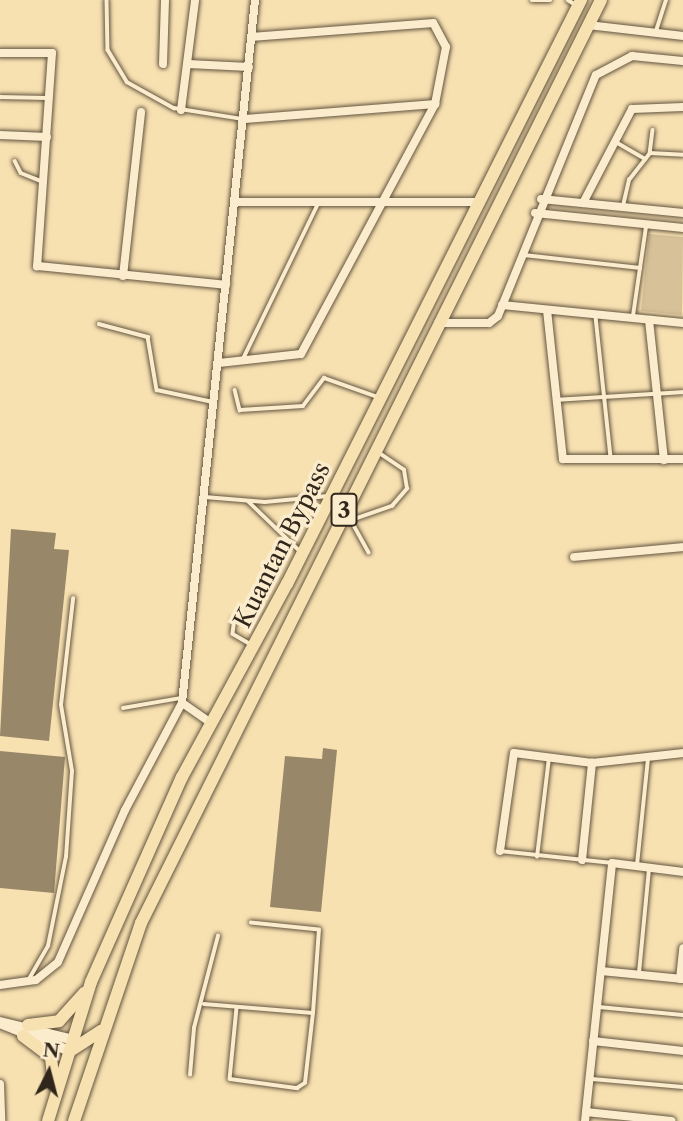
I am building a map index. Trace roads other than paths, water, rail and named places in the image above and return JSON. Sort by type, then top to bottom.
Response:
[{"type":"highway","name":"Kuantan Bypass","points":[[74,1121],[110,1007],[141,923],[337,524],[601,0]]},
{"type":"highway","name":"Kuantan Bypass","points":[[48,1121],[75,1047],[91,982],[211,723],[303,553],[576,2]]},
{"type":"highway","points":[[54,1100],[54,1063],[25,1030],[66,1017],[91,982]]},
{"type":"highway","points":[[83,1009],[99,1014],[110,1007]]},
{"type":"highway","points":[[90,1072],[75,1047],[104,1028]]},
{"type":"street","points":[[163,64],[166,0]]},
{"type":"street","points":[[181,110],[195,0]]},
{"type":"street","points":[[0,985],[26,984],[50,971],[66,948],[125,810],[183,701],[245,119],[255,0]]},
{"type":"street","points":[[219,363],[301,354],[435,104],[446,47],[433,23],[252,37]]},
{"type":"street","points":[[588,25],[683,36]]},
{"type":"street","points":[[0,53],[52,53],[47,137],[34,257],[45,269],[226,285]]},
{"type":"street","points":[[438,323],[489,323],[502,305],[535,213],[601,70],[632,56],[683,61]]},
{"type":"street","points":[[188,64],[249,67]]},
{"type":"street","points":[[245,119],[435,104]]},
{"type":"street","points":[[583,203],[615,141],[638,104],[683,107]]},
{"type":"street","points":[[123,276],[141,112]]},
{"type":"street","points":[[0,135],[47,137]]},
{"type":"street","points":[[235,202],[384,198],[477,202]]},
{"type":"street","points":[[535,213],[682,228],[683,212],[541,199]]},
{"type":"street","points":[[502,305],[683,323]]},
{"type":"street","points":[[547,310],[563,459],[612,462],[683,458]]},
{"type":"street","points":[[649,320],[664,460]]},
{"type":"street","points":[[574,557],[683,547]]},
{"type":"street","points":[[183,701],[211,723]]},
{"type":"street","points":[[500,851],[509,756],[550,757],[592,763],[683,753]]},
{"type":"street","points":[[582,860],[592,763]]},
{"type":"street","points":[[672,1121],[586,1117],[612,863],[683,872]]},
{"type":"street","points":[[601,971],[682,979],[683,948]]},
{"type":"street","points":[[0,1023],[75,1047]]},
{"type":"street","points":[[593,1041],[683,1051]]},
{"type":"street","points":[[0,1084],[1,1121]]},
{"type":"lane","points":[[107,0],[108,50],[118,73],[181,110],[245,119]]},
{"type":"lane","points":[[532,0],[550,0]]},
{"type":"lane","points":[[656,33],[666,0]]},
{"type":"lane","points":[[0,97],[50,98]]},
{"type":"lane","points":[[622,207],[629,180],[650,153],[653,130]]},
{"type":"lane","points":[[615,141],[645,159]]},
{"type":"lane","points":[[650,153],[683,155]]},
{"type":"lane","points":[[15,160],[21,173],[43,182]]},
{"type":"lane","points":[[242,361],[321,200]]},
{"type":"lane","points":[[633,318],[646,224]]},
{"type":"lane","points":[[520,255],[640,268]]},
{"type":"lane","points":[[596,314],[612,462]]},
{"type":"lane","points":[[99,324],[148,337],[157,390],[215,403]]},
{"type":"lane","points":[[235,390],[240,410],[303,406],[324,378],[380,398]]},
{"type":"lane","points":[[555,400],[683,392]]},
{"type":"lane","points":[[337,524],[397,503],[407,489],[404,470],[374,450]]},
{"type":"lane","points":[[205,497],[248,501],[331,496]]},
{"type":"lane","points":[[248,501],[303,553]]},
{"type":"lane","points":[[351,520],[369,552]]},
{"type":"lane","points":[[26,984],[48,946],[66,857],[72,771],[61,705],[73,599]]},
{"type":"lane","points":[[235,619],[233,634],[254,646]]},
{"type":"lane","points":[[122,709],[183,701]]},
{"type":"lane","points":[[637,866],[648,756]]},
{"type":"lane","points":[[537,857],[550,757]]},
{"type":"lane","points":[[500,851],[612,863]]},
{"type":"lane","points":[[639,975],[649,868]]},
{"type":"lane","points":[[237,1007],[230,1079],[297,1088],[305,1083],[319,930],[251,923]]},
{"type":"lane","points":[[190,1075],[194,1028],[204,1004],[218,936]]},
{"type":"lane","points":[[204,1004],[313,1013]]},
{"type":"lane","points":[[597,1007],[683,1015]]},
{"type":"lane","points":[[590,1079],[683,1087]]}]
